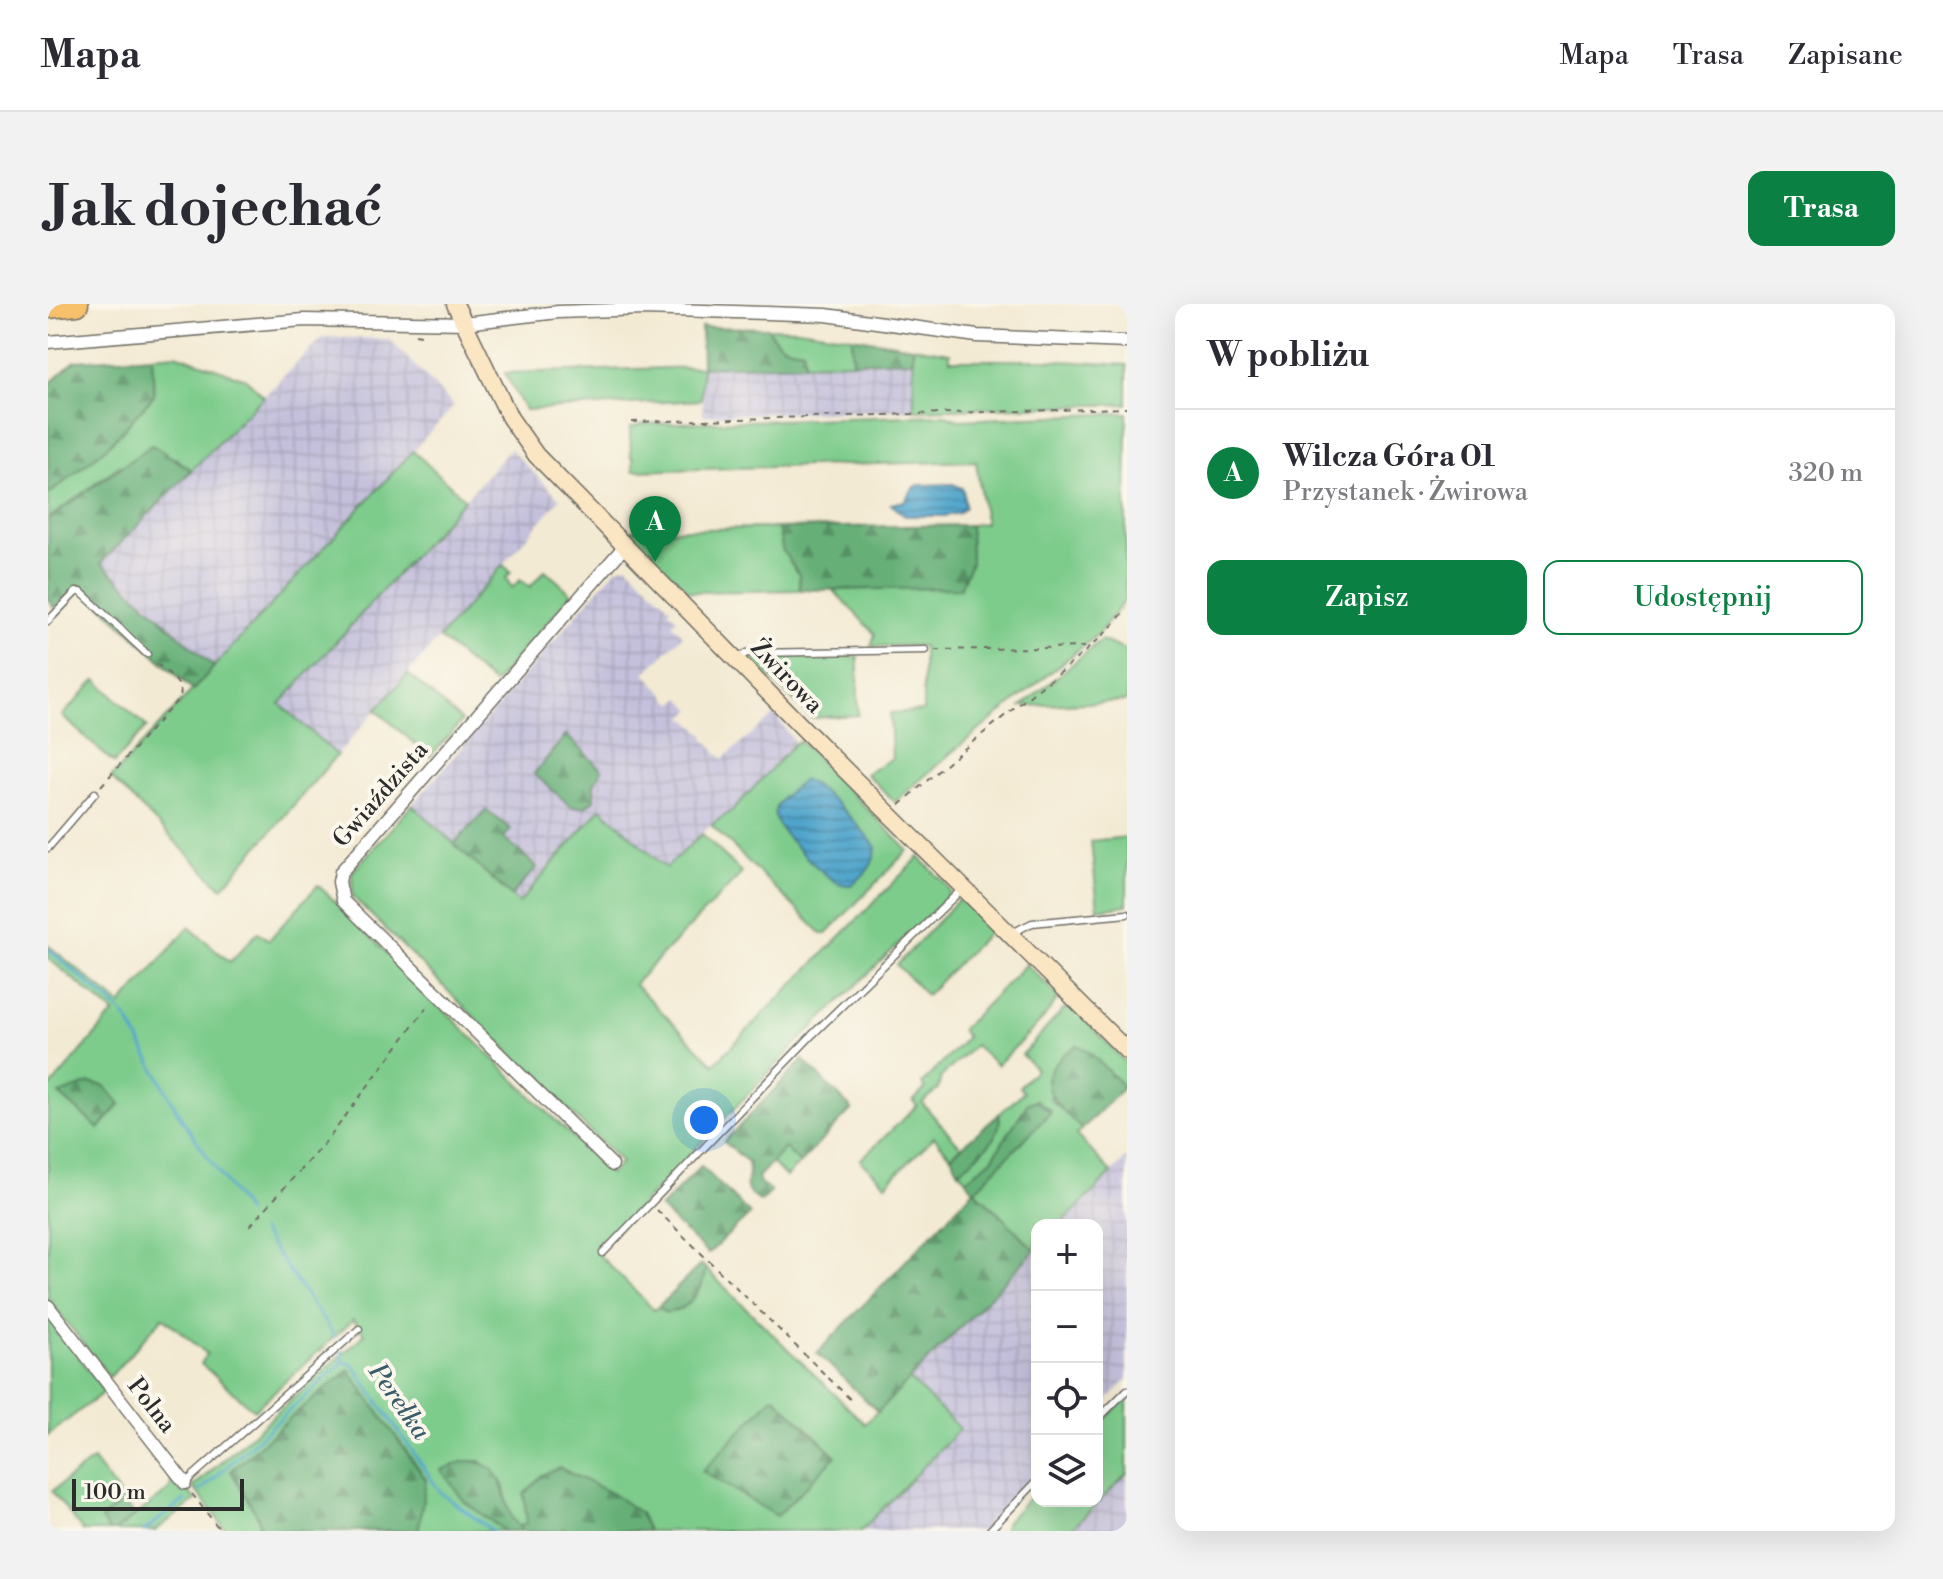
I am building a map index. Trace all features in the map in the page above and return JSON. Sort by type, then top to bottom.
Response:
[{"type":"highway","points":[[48,307],[77,304]]},
{"type":"street","name":"Żwirowa","points":[[455,304],[500,399],[525,442],[624,547],[1127,1051]]},
{"type":"street","points":[[48,342],[304,320],[465,323],[558,312],[673,310],[826,315],[977,336],[1127,342]]},
{"type":"street","name":"Gwiaździsta","points":[[612,1165],[343,901],[339,882],[341,872],[624,547]]},
{"type":"street","name":"Polna","points":[[48,1306],[185,1483]]},
{"type":"lane","points":[[48,621],[76,592],[81,592],[147,654]]},
{"type":"lane","points":[[737,659],[747,653],[926,650]]},
{"type":"lane","points":[[48,848],[95,793]]},
{"type":"lane","points":[[603,1253],[812,1035],[964,887]]},
{"type":"lane","points":[[1010,934],[1032,923],[1127,914]]},
{"type":"lane","points":[[185,1483],[359,1329]]},
{"type":"lane","points":[[1103,1414],[1127,1390]]},
{"type":"lane","points":[[989,1531],[1031,1487]]},
{"type":"path","points":[[413,334],[426,336]]},
{"type":"path","points":[[632,422],[1127,408]]},
{"type":"path","points":[[890,813],[945,763],[1090,646],[1115,624],[1127,608]]},
{"type":"path","points":[[926,650],[1090,646]]},
{"type":"path","points":[[95,793],[180,697],[182,691],[179,685],[147,654]]},
{"type":"path","points":[[250,1226],[329,1138],[438,993]]},
{"type":"path","points":[[651,1203],[852,1401]]},
{"type":"path","points":[[185,1483],[221,1531]]},
{"type":"shaded area","points":[[322,337],[389,339],[454,406],[214,667],[101,563]]},
{"type":"shaded area","points":[[912,360],[914,410],[703,415],[702,367]]},
{"type":"shaded area","points":[[510,449],[560,499],[337,755],[280,705]]},
{"type":"shaded area","points":[[627,565],[670,607],[669,611],[677,619],[672,624],[683,635],[645,673],[673,704],[681,698],[692,710],[684,717],[705,735],[704,738],[723,759],[775,714],[795,743],[733,810],[711,825],[666,869],[519,903],[412,805],[616,569]]},
{"type":"shaded area","points":[[1127,1157],[1127,1380],[1103,1405],[1103,1219],[1066,1219]]},
{"type":"shaded area","points":[[1031,1254],[1031,1478],[985,1525],[989,1531],[861,1531],[959,1430],[909,1379]]},
{"type":"shaded area","points":[[1127,1474],[1127,1531],[1069,1531],[1093,1507],[1103,1507],[1103,1498]]},
{"type":"green space","points":[[701,327],[768,328],[782,345],[803,350],[805,364],[702,367]]},
{"type":"green space","points":[[768,328],[852,337],[853,362],[805,364],[803,350],[782,345]]},
{"type":"green space","points":[[852,337],[913,347],[912,360],[853,362]]},
{"type":"green space","points":[[913,347],[950,353],[950,360],[1045,360],[1127,365],[1127,404],[914,410]]},
{"type":"green space","points":[[176,354],[246,379],[264,396],[192,470],[175,458],[119,466],[48,519],[48,495],[106,448],[154,396],[152,356]]},
{"type":"green space","points":[[152,356],[154,396],[106,448],[48,495],[48,385],[75,361]]},
{"type":"green space","points":[[702,367],[701,400],[525,410],[505,373]]},
{"type":"green space","points":[[1127,413],[1125,600],[1098,634],[895,802],[866,774],[892,758],[890,713],[923,711],[923,646],[871,646],[875,634],[833,590],[960,587],[971,563],[970,525],[985,523],[976,461],[633,471],[631,458],[630,428],[644,424],[945,415],[959,420]]},
{"type":"green space","points":[[152,445],[192,470],[101,563],[214,667],[193,690],[79,585],[54,608],[48,599],[48,519]]},
{"type":"green space","points":[[413,451],[465,499],[280,704],[337,755],[222,888],[111,778]]},
{"type":"green space","points":[[970,525],[971,563],[960,588],[800,590],[799,575],[783,551],[778,528]]},
{"type":"green space","points":[[778,528],[783,551],[799,575],[800,590],[689,592],[626,530]]},
{"type":"green space","points":[[503,565],[511,572],[506,578],[512,588],[520,580],[530,587],[545,570],[572,594],[494,684],[439,638]]},
{"type":"green space","points":[[1101,640],[1127,651],[1127,701],[1022,706]]},
{"type":"green space","points":[[858,656],[858,715],[811,718],[753,660],[763,657]]},
{"type":"green space","points":[[408,674],[462,721],[430,757],[376,710]]},
{"type":"green space","points":[[96,680],[147,727],[114,763],[62,716]]},
{"type":"green space","points":[[566,735],[602,770],[594,784],[594,800],[585,807],[572,807],[534,774]]},
{"type":"green space","points":[[800,741],[908,850],[826,934],[822,934],[711,825],[733,810]]},
{"type":"green space","points":[[412,805],[519,903],[601,808],[666,868],[702,834],[742,873],[634,984],[714,1064],[919,857],[946,884],[950,892],[947,897],[801,1039],[596,1252],[654,1310],[658,1307],[666,1313],[701,1288],[706,1269],[865,1424],[909,1379],[960,1429],[861,1531],[648,1531],[640,1513],[527,1515],[527,1523],[519,1527],[511,1518],[503,1484],[481,1461],[465,1461],[442,1470],[465,1502],[505,1531],[418,1531],[426,1479],[349,1370],[231,1471],[258,1517],[261,1531],[227,1531],[193,1487],[365,1334],[353,1320],[254,1410],[201,1364],[207,1354],[163,1317],[110,1377],[48,1299],[48,1090],[114,1013],[48,958],[48,945],[121,1005],[189,927],[230,962],[258,932],[269,940],[318,885],[610,1174],[621,1162],[353,897],[352,872]],"holes":[[[83,1086],[105,1086],[119,1104],[60,1094]]]},
{"type":"green space","points":[[486,810],[511,829],[504,838],[537,867],[511,896],[454,844]]},
{"type":"green space","points":[[1127,837],[1127,905],[1098,909],[1091,841]]},
{"type":"green space","points":[[958,900],[972,907],[992,929],[926,995],[897,965]]},
{"type":"green space","points":[[1026,964],[1057,995],[1057,1000],[1043,1019],[997,1065],[975,1045],[941,1077],[938,1089],[922,1103],[961,1147],[951,1156],[934,1137],[886,1184],[860,1160],[917,1106],[913,1101],[925,1089],[922,1084],[967,1037],[961,1030]]},
{"type":"green space","points":[[1065,1008],[1074,1008],[1127,1064],[1127,1084],[1124,1087],[1087,1050],[1050,1099],[1082,1129],[1076,1135],[1112,1173],[1066,1219],[1031,1219],[1031,1246],[975,1190],[1051,1111],[1036,1100],[1028,1103],[992,1159],[966,1180],[959,1171],[987,1147],[997,1131],[999,1114],[1024,1092],[1019,1087],[1036,1069],[1022,1055]]},
{"type":"green space","points":[[1077,1045],[1087,1050],[1124,1087],[1082,1129],[1060,1107],[1048,1087],[1052,1068]]},
{"type":"green space","points":[[803,1060],[852,1109],[800,1163],[785,1148],[758,1177],[760,1183],[771,1192],[761,1202],[747,1189],[748,1162],[724,1142]]},
{"type":"green space","points":[[90,1083],[105,1086],[120,1104],[99,1129],[59,1094]]},
{"type":"green space","points":[[1036,1100],[1051,1112],[975,1190],[1031,1246],[1031,1254],[878,1412],[817,1353],[974,1190],[966,1180],[992,1159],[1028,1103]]},
{"type":"green space","points":[[999,1114],[993,1139],[959,1171],[951,1156]]},
{"type":"green space","points":[[785,1148],[800,1163],[786,1177],[771,1162]]},
{"type":"green space","points":[[701,1166],[750,1214],[708,1254],[660,1208]]},
{"type":"green space","points":[[701,1264],[706,1269],[694,1298],[675,1311],[666,1313],[658,1307]]},
{"type":"green space","points":[[48,1313],[56,1324],[56,1333],[67,1340],[104,1392],[48,1435]]},
{"type":"green space","points":[[349,1370],[426,1480],[418,1531],[261,1531],[258,1517],[231,1471]]},
{"type":"green space","points":[[774,1396],[836,1456],[777,1516],[702,1471]]},
{"type":"green space","points":[[1127,1397],[1127,1474],[1103,1498],[1103,1435],[1103,1421]]},
{"type":"green space","points":[[93,1460],[124,1501],[101,1519],[109,1531],[83,1531],[52,1491]]},
{"type":"green space","points":[[465,1461],[481,1463],[498,1475],[507,1506],[519,1527],[527,1523],[524,1494],[542,1475],[560,1468],[613,1494],[640,1513],[648,1531],[505,1531],[465,1502],[441,1470]]},
{"type":"green space","points":[[172,1477],[181,1492],[187,1490],[196,1500],[155,1531],[115,1531],[170,1489]]},
{"type":"green space","points":[[1031,1495],[1031,1507],[1093,1507],[1069,1531],[1005,1531],[1005,1523]]},
{"type":"green space","points":[[124,1501],[135,1516],[115,1531],[109,1531],[101,1519]]},
{"type":"water","points":[[953,484],[963,489],[965,507],[959,513],[905,516],[891,504],[905,501],[913,488],[919,485]]},
{"type":"water","points":[[803,780],[832,800],[876,847],[868,869],[851,885],[837,882],[818,868],[789,839],[777,821],[775,814],[778,804]]},
{"type":"waterway","points":[[48,949],[128,1020],[181,1118],[247,1213]]},
{"type":"waterway","points":[[261,1231],[335,1337]]},
{"type":"waterway","points":[[342,1351],[343,1362]]},
{"type":"waterway","name":"Perełka","points":[[200,1491],[343,1362],[353,1365],[441,1493],[493,1531]]},
{"type":"waterway","name":"Perełka","points":[[144,1531],[185,1500]]},
{"type":"place","name":"Wilcza Góra 01","points":[[655,562]]}]
